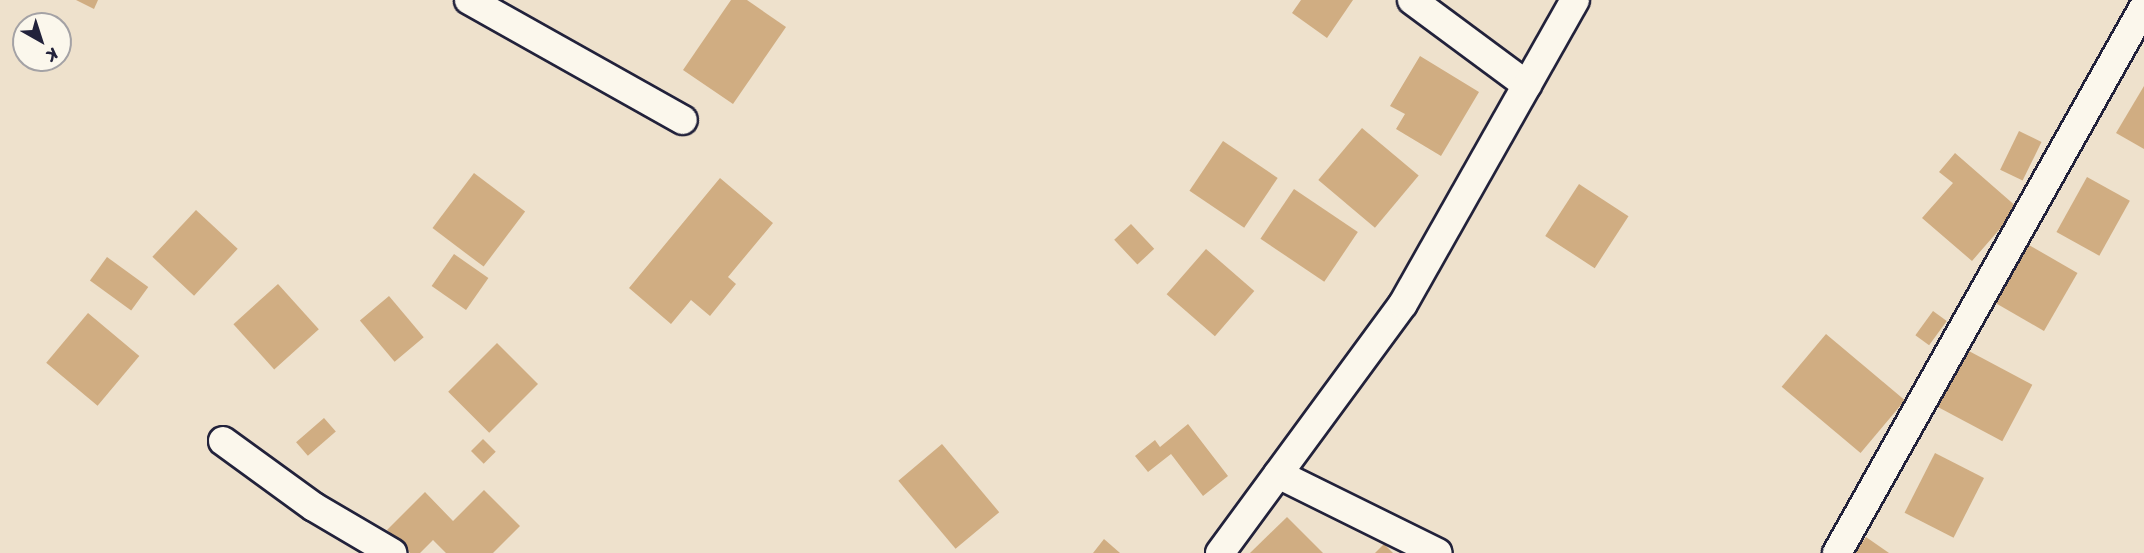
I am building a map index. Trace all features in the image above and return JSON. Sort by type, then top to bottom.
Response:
[{"type":"street","points":[[470,0],[683,120]]},
{"type":"street","points":[[1412,0],[1527,85]]},
{"type":"street","points":[[1220,553],[1403,304],[1575,0]]},
{"type":"street","points":[[1837,553],[2144,7]]},
{"type":"street","points":[[223,441],[314,507],[392,553]]},
{"type":"street","points":[[1278,474],[1438,553]]},
{"type":"building","points":[[76,0],[98,0],[94,9]]},
{"type":"building","points":[[731,0],[747,0],[786,27],[733,104],[683,70]]},
{"type":"building","points":[[1301,0],[1353,0],[1327,38],[1292,13]]},
{"type":"building","points":[[1420,56],[1479,92],[1441,156],[1396,129],[1405,114],[1390,106]]},
{"type":"building","points":[[2144,86],[2144,149],[2116,133]]},
{"type":"building","points":[[1362,128],[1419,176],[1375,228],[1318,180]]},
{"type":"building","points":[[2019,131],[2041,142],[2023,181],[2000,170]]},
{"type":"building","points":[[1223,141],[1278,178],[1244,228],[1189,191]]},
{"type":"building","points":[[1955,153],[2018,208],[1972,261],[1922,218],[1953,183],[1939,172]]},
{"type":"building","points":[[474,173],[525,212],[484,267],[432,228]]},
{"type":"building","points":[[2087,177],[2130,201],[2099,256],[2056,232]]},
{"type":"building","points":[[720,178],[773,223],[728,277],[736,284],[710,316],[691,300],[671,324],[629,288]]},
{"type":"building","points":[[1579,184],[1628,216],[1595,268],[1545,236]]},
{"type":"building","points":[[1294,189],[1358,232],[1324,282],[1260,239]]},
{"type":"building","points":[[196,210],[238,249],[194,296],[152,257]]},
{"type":"building","points":[[1131,224],[1154,249],[1137,265],[1114,240]]},
{"type":"building","points":[[2029,245],[2077,273],[2044,331],[1996,303]]},
{"type":"building","points":[[1206,249],[1254,291],[1215,336],[1167,294]]},
{"type":"building","points":[[454,254],[488,278],[466,310],[432,286]]},
{"type":"building","points":[[107,257],[148,287],[131,310],[90,280]]},
{"type":"building","points":[[278,284],[319,329],[274,369],[233,324]]},
{"type":"building","points":[[389,296],[424,337],[395,362],[360,320]]},
{"type":"building","points":[[1933,311],[1947,321],[1929,345],[1915,335]]},
{"type":"building","points":[[88,313],[139,356],[98,406],[46,363]]},
{"type":"building","points":[[1826,334],[1905,400],[1861,453],[1782,387]]},
{"type":"building","points":[[497,343],[538,384],[489,433],[448,392]]},
{"type":"building","points":[[1967,350],[2032,385],[2002,441],[1937,407]]},
{"type":"building","points":[[324,418],[336,432],[308,456],[296,442]]},
{"type":"building","points":[[1188,424],[1228,476],[1203,496],[1171,454],[1148,472],[1135,456],[1155,440],[1160,447]]},
{"type":"building","points":[[483,439],[496,452],[484,464],[471,451]]},
{"type":"building","points":[[942,444],[999,512],[956,549],[898,481]]},
{"type":"building","points":[[1935,453],[1984,478],[1954,538],[1905,513]]},
{"type":"building","points":[[484,490],[520,526],[493,553],[446,553],[433,540],[420,553],[410,553],[387,530],[425,492],[453,521]]},
{"type":"building","points":[[1287,517],[1323,553],[1250,553]]},
{"type":"building","points":[[1866,537],[1889,553],[1855,553]]},
{"type":"building","points":[[1104,539],[1120,553],[1093,553]]},
{"type":"building","points":[[1384,544],[1393,553],[1375,553]]}]
